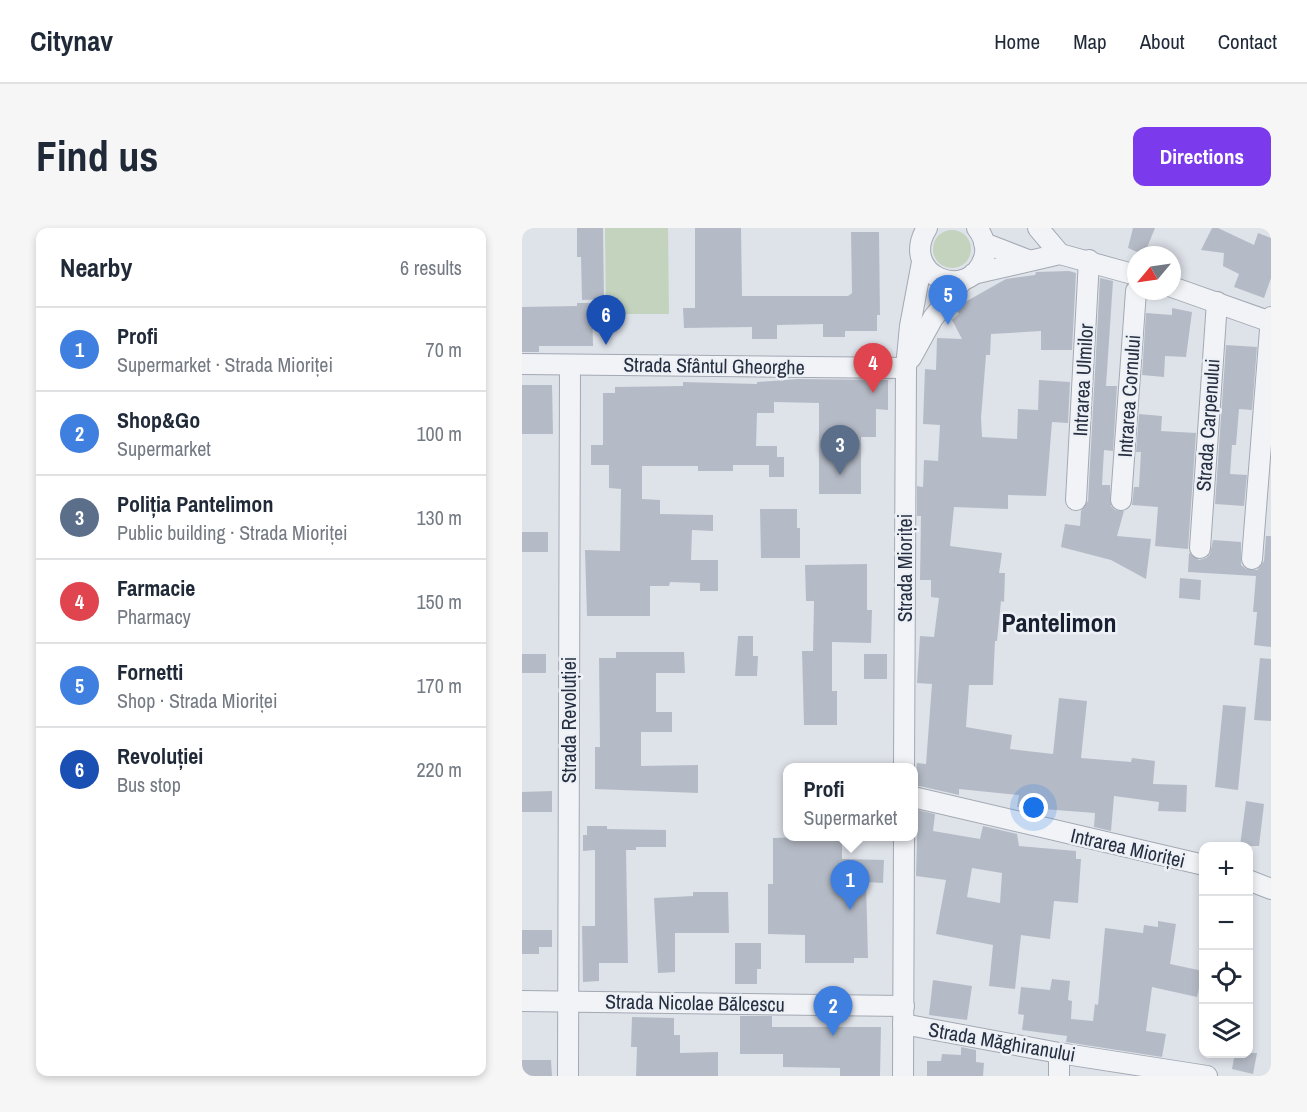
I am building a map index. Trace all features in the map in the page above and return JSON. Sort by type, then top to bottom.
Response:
[{"type":"street","points":[[1038,228],[1060,254]]},
{"type":"street","name":"Strada Mioriței","points":[[904,763],[906,368],[910,326],[922,262],[920,253],[923,231]]},
{"type":"street","points":[[980,232],[1028,260]]},
{"type":"street","name":"Strada Mioriței","points":[[906,368],[933,318],[983,260],[980,232]]},
{"type":"street","points":[[922,262],[934,276],[943,280],[968,277],[1028,260],[1060,254],[1127,272]]},
{"type":"street","name":"Intrarea Ulmilor","points":[[1076,500],[1089,260]]},
{"type":"street","points":[[1181,290],[1270,320],[1252,559]]},
{"type":"street","name":"Intrarea Cornului","points":[[1121,500],[1135,300]]},
{"type":"street","name":"Strada Carpenului","points":[[1200,548],[1217,302]]},
{"type":"street","name":"Strada Sfântul Gheorghe","points":[[522,364],[906,368]]},
{"type":"street","name":"Strada Revoluției","points":[[568,1076],[570,365]]},
{"type":"street","name":"Intrarea Mioriței","points":[[918,798],[1199,865]]},
{"type":"street","points":[[903,1076],[904,841]]},
{"type":"street","points":[[1253,882],[1271,889]]},
{"type":"street","name":"Strada Nicolae Bălcescu","points":[[522,1001],[904,1015]]},
{"type":"street","name":"Strada Măghiranului","points":[[904,1015],[1136,1071],[1207,1076]]},
{"type":"street","points":[[1059,1053],[1059,1076]]},
{"type":"green space","points":[[605,228],[668,228],[669,314],[606,314]]},
{"type":"green space","points":[[952,230],[966,235],[971,249],[966,263],[952,268],[938,263],[933,249],[938,235]]},
{"type":"building","points":[[577,228],[603,228],[604,299],[582,300],[581,257],[577,257]]},
{"type":"building","points":[[695,228],[741,228],[742,296],[848,296],[852,293],[851,232],[879,232],[880,315],[877,315],[877,331],[845,331],[845,337],[823,337],[823,324],[777,325],[777,339],[752,339],[752,327],[684,328],[683,308],[695,308]]},
{"type":"building","points":[[1133,228],[1155,228],[1148,246],[1128,246]]},
{"type":"building","points":[[1212,228],[1218,228],[1254,245],[1258,233],[1271,238],[1271,278],[1264,298],[1234,287],[1239,274],[1223,266],[1224,253],[1201,250]]},
{"type":"building","points":[[1069,271],[1076,273],[1072,350],[1041,350],[1041,331],[991,334],[990,355],[986,355],[981,418],[982,437],[1017,439],[1018,409],[1038,410],[1039,380],[1070,382],[1068,423],[1052,422],[1046,496],[1008,495],[1008,509],[954,507],[950,546],[1002,553],[999,573],[1005,573],[1004,602],[1001,601],[997,641],[995,641],[993,685],[969,685],[966,727],[1012,735],[1010,749],[1053,754],[1059,698],[1087,701],[1081,758],[1131,762],[1132,758],[1155,761],[1153,784],[1187,785],[1186,812],[1158,811],[1159,802],[1114,796],[1111,831],[1094,827],[1095,813],[1017,807],[1019,795],[959,789],[959,795],[918,786],[918,763],[926,764],[932,684],[917,683],[920,636],[934,637],[939,598],[931,597],[931,580],[920,580],[921,516],[917,516],[917,486],[923,487],[924,460],[938,461],[940,425],[923,424],[925,369],[936,370],[937,338],[962,339],[952,320],[959,314],[956,308],[958,306],[1006,279],[1035,275],[1036,272]]},
{"type":"building","points":[[1100,278],[1113,281],[1106,386],[1117,386],[1113,451],[1104,450],[1102,485],[1110,485],[1111,506],[1115,510],[1124,511],[1117,536],[1151,539],[1146,579],[1111,560],[1061,547],[1065,524],[1080,526],[1081,511],[1088,501]]},
{"type":"building","points":[[577,303],[592,303],[593,346],[539,346],[539,352],[522,352],[522,307],[577,306]]},
{"type":"building","points":[[1172,308],[1192,312],[1186,357],[1165,356],[1164,377],[1142,375],[1146,313],[1172,315]]},
{"type":"building","points":[[1226,345],[1257,347],[1252,410],[1239,409],[1236,445],[1232,445],[1230,474],[1247,475],[1244,506],[1215,504]]},
{"type":"building","points":[[798,379],[888,380],[888,410],[876,409],[876,437],[861,437],[861,494],[819,494],[819,403],[774,402],[774,413],[757,413],[756,446],[777,446],[777,457],[784,457],[784,477],[769,477],[769,465],[733,465],[733,471],[698,471],[698,466],[642,466],[642,499],[660,500],[660,514],[713,515],[713,531],[692,530],[691,560],[718,560],[718,591],[700,591],[700,583],[670,582],[669,586],[650,586],[650,616],[587,616],[585,550],[620,551],[621,489],[609,488],[609,465],[591,465],[591,445],[603,445],[603,393],[615,393],[615,387],[683,386],[683,382],[757,384],[757,382]]},
{"type":"building","points":[[522,385],[552,385],[553,434],[522,434]]},
{"type":"building","points":[[1139,414],[1162,416],[1161,431],[1196,433],[1188,549],[1155,546],[1158,507],[1132,505],[1134,487],[1139,487],[1141,452],[1136,452]]},
{"type":"building","points":[[760,509],[797,509],[797,528],[800,528],[800,558],[761,558]]},
{"type":"building","points":[[522,532],[548,532],[548,552],[522,552]]},
{"type":"building","points":[[1266,536],[1271,536],[1271,647],[1254,645],[1257,612],[1253,612],[1256,576],[1188,572],[1189,553],[1199,560],[1206,558],[1210,554],[1213,540],[1241,542],[1241,565],[1246,569],[1257,570],[1264,561]]},
{"type":"building","points":[[867,564],[867,610],[872,610],[871,643],[832,642],[832,691],[837,691],[837,725],[804,725],[802,651],[813,651],[814,601],[806,601],[805,565]]},
{"type":"building","points":[[1180,578],[1201,580],[1200,600],[1179,598]]},
{"type":"building","points":[[738,636],[753,636],[753,656],[758,656],[757,676],[735,676]]},
{"type":"building","points":[[616,652],[684,652],[685,673],[656,673],[656,712],[672,712],[672,732],[641,732],[641,766],[698,765],[698,793],[595,789],[595,747],[600,747],[599,658],[616,658]]},
{"type":"building","points":[[522,654],[546,654],[546,673],[522,673]]},
{"type":"building","points":[[864,654],[887,654],[887,679],[864,679]]},
{"type":"building","points":[[1260,658],[1271,659],[1271,721],[1254,720]]},
{"type":"building","points":[[1223,705],[1246,707],[1238,790],[1215,787]]},
{"type":"building","points":[[552,791],[552,812],[522,812],[522,792]]},
{"type":"building","points":[[1246,801],[1264,804],[1259,846],[1253,846],[1253,842],[1241,842]]},
{"type":"building","points":[[918,810],[935,814],[933,831],[980,839],[983,826],[1017,834],[1019,846],[1076,851],[1076,859],[1081,859],[1078,903],[1054,901],[1050,939],[1021,935],[1015,989],[989,986],[993,945],[936,934],[946,880],[916,876]],"holes":[[[972,868],[1002,873],[1000,903],[967,897]]]},
{"type":"building","points":[[587,826],[607,826],[607,829],[666,830],[666,847],[636,847],[636,850],[626,850],[628,963],[599,963],[599,981],[583,982],[582,926],[595,926],[595,850],[583,851],[583,835],[587,835]]},
{"type":"building","points":[[773,838],[783,838],[783,841],[842,841],[842,859],[884,860],[883,883],[866,882],[868,958],[854,958],[854,963],[805,963],[805,935],[768,934],[768,884],[773,884]]},
{"type":"building","points":[[693,892],[728,892],[729,933],[675,933],[675,972],[658,973],[654,898],[693,896]]},
{"type":"building","points":[[1158,921],[1176,924],[1170,964],[1199,970],[1197,997],[1152,987],[1146,1031],[1166,1034],[1162,1057],[1066,1042],[1067,1036],[1022,1030],[1024,1015],[1018,1014],[1021,987],[1050,990],[1052,979],[1070,981],[1068,1000],[1072,1001],[1071,1019],[1093,1021],[1095,1004],[1098,1005],[1105,928],[1143,933],[1144,925],[1158,927]]},
{"type":"building","points":[[522,930],[552,930],[552,947],[539,947],[539,954],[522,954]]},
{"type":"building","points":[[735,943],[761,943],[761,969],[757,969],[757,984],[735,984]]},
{"type":"building","points":[[933,980],[972,986],[967,1020],[929,1015]]},
{"type":"building","points":[[740,1016],[772,1016],[772,1027],[881,1027],[880,1076],[840,1076],[840,1068],[783,1067],[783,1054],[740,1054]]},
{"type":"building","points":[[632,1017],[674,1018],[674,1035],[680,1035],[680,1053],[718,1052],[718,1076],[636,1076],[637,1047],[631,1047]]},
{"type":"building","points":[[961,1047],[976,1050],[976,1062],[984,1063],[983,1076],[927,1076],[927,1061],[941,1061],[942,1054],[961,1055]]},
{"type":"building","points":[[1253,1053],[1257,1053],[1253,1074],[1232,1069],[1234,1058],[1253,1058]]},
{"type":"building","points":[[522,1060],[551,1060],[552,1076],[522,1076]]},
{"type":"place","name":"Fornetti","points":[[948,325]]},
{"type":"place","name":"Revoluției","points":[[606,345]]},
{"type":"place","name":"Farmacie","points":[[873,393]]},
{"type":"place","name":"Poliția Pantelimon","points":[[840,475]]},
{"type":"place","name":"Profi","points":[[850,910]]},
{"type":"place","name":"Shop&Go","points":[[833,1036]]},
{"type":"district","name":"Pantelimon","points":[[1059,623]]}]
